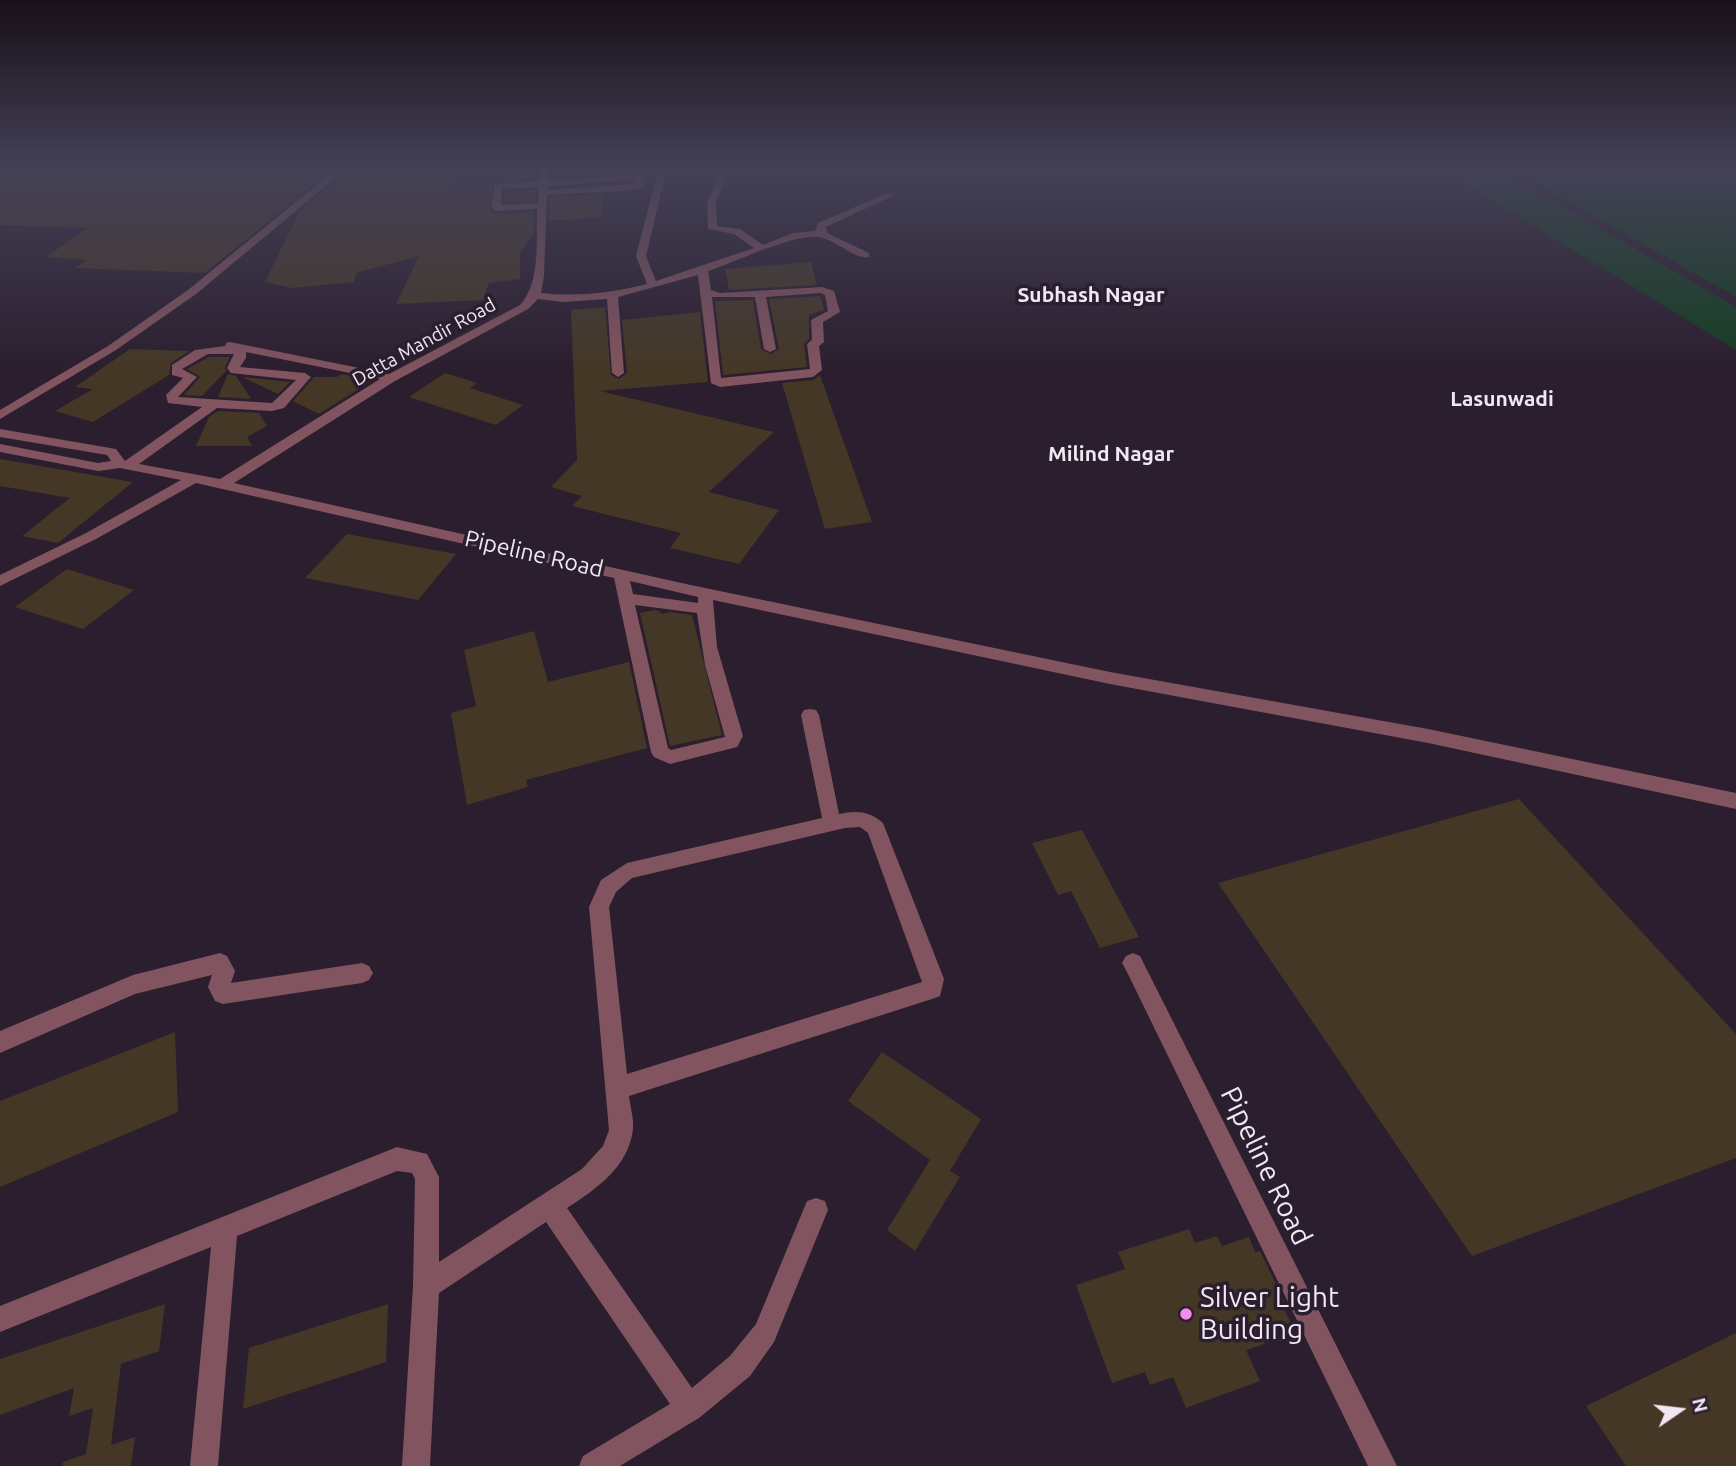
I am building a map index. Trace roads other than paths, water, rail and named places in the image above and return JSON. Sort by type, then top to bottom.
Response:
[{"type":"street","points":[[0,415],[112,348],[192,292],[257,238]]},
{"type":"street","points":[[540,238],[539,276],[534,295],[554,299],[612,294],[653,286],[790,238]]},
{"type":"street","points":[[645,238],[641,256],[653,286]]},
{"type":"street","points":[[747,238],[762,249]]},
{"type":"street","points":[[832,238],[865,255]]},
{"type":"street","points":[[703,270],[715,380],[720,383],[809,374],[816,370],[813,344],[818,342],[817,320],[834,312],[830,293],[822,290],[719,296],[706,292]]},
{"type":"street","points":[[612,294],[618,373]]},
{"type":"street","points":[[760,294],[770,349]]},
{"type":"street","name":"Datta Mandir Road","points":[[222,484],[391,378],[524,307],[534,295]]},
{"type":"street","points":[[214,342],[391,378]]},
{"type":"street","points":[[124,465],[214,404],[272,407],[280,405],[305,377],[234,370],[240,358],[240,351],[209,348],[176,368],[176,372],[191,377],[172,395],[172,400],[214,404]]},
{"type":"street","name":"Pipeline Road","points":[[0,433],[111,452],[124,465]]},
{"type":"street","name":"Pipeline Road","points":[[0,449],[98,467],[124,465],[222,484],[686,589],[700,603]]},
{"type":"street","points":[[0,581],[91,536],[193,479]]},
{"type":"street","points":[[621,574],[660,752],[670,757],[731,742],[734,736],[700,603]]},
{"type":"street","points":[[626,598],[700,603],[947,642],[1110,678],[1428,736],[1736,801]]},
{"type":"street","points":[[810,715],[832,823]]},
{"type":"street","points":[[426,1286],[591,1178],[612,1154],[621,1130],[617,1088],[600,908],[608,886],[627,871],[832,823],[857,818],[869,820],[876,829],[933,979],[932,989],[617,1088]]},
{"type":"street","points":[[0,1042],[133,985],[220,963],[224,971],[219,986],[223,994],[362,973]]},
{"type":"street","name":"Pipeline Road","points":[[1132,963],[1383,1466]]},
{"type":"street","points":[[0,1319],[379,1164],[397,1159],[419,1162],[427,1177],[426,1286],[416,1466]]},
{"type":"street","points":[[549,1205],[689,1408]]},
{"type":"street","points":[[593,1466],[689,1408],[740,1366],[765,1332],[816,1210]]},
{"type":"street","points":[[204,1466],[225,1227]]},
{"type":"place","name":"Silver Light Building","points":[[1186,1314]]},
{"type":"district","name":"Subhash Nagar","points":[[1091,295]]},
{"type":"district","name":"Lasunwadi","points":[[1502,399]]},
{"type":"district","name":"Milind Nagar","points":[[1111,454]]}]
